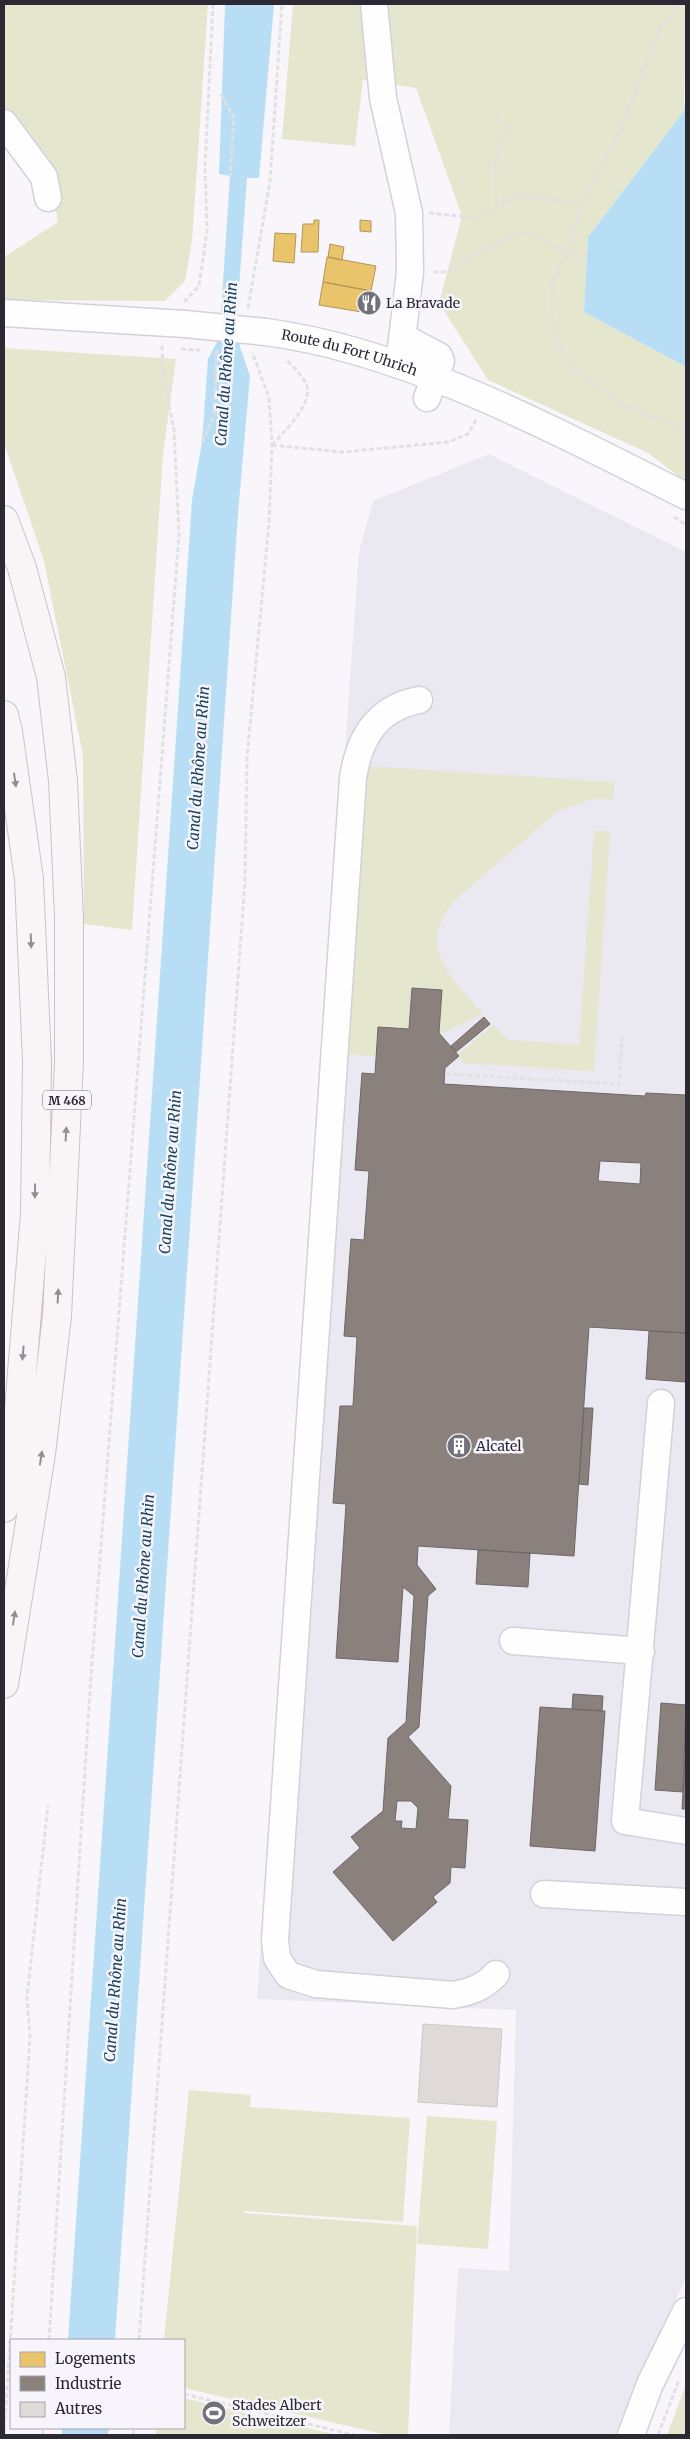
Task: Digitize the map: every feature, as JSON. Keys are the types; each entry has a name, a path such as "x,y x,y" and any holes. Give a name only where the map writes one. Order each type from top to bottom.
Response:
{"main road":[{"name":"M 468","path":"4,520 22,568 51,677 63,782 68,918 69,1061 57,1316 41,1454 4,1684"},
{"name":"M 468","path":"4,715 8,731 29,879 36,1062 35,1213 18,1422 4,1508"}],"street":[{"path":"374,4 383,98 409,213 410,272 400,365"},
{"path":"4,123 44,177 48,198"},
{"name":"Route du Fort Uhrich","path":"4,313 175,323 254,330 334,345 400,365 430,388 523,418 681,495"},
{"path":"403,337 439,356 440,361 430,388"},
{"path":"419,700 396,707 372,726 357,754 354,778 275,1940 277,1958 288,1975 316,1984 453,1995 468,1993 486,1984 496,1974"},
{"path":"661,1403 625,1822 686,1831"},
{"path":"513,1641 641,1652"},
{"path":"544,1894 686,1902"},
{"path":"631,2435 650,2384 686,2311"}],"path":[{"path":"49,2339 90,1675 179,535 174,430 163,374 162,342 175,323 170,312 194,293 202,276 207,231 205,187 213,4"},
{"path":"139,2339 245,881 247,757 269,523 272,445 269,398 254,361 254,330 248,298 270,181 282,4"},
{"path":"678,4 659,31 620,131 582,204 567,254 552,285 551,303 556,344 570,365 607,396 637,412 686,428"},
{"path":"221,94 234,118 230,176"},
{"path":"495,116 508,126 495,161 496,208"},
{"path":"409,213 438,213 477,218 521,194 582,204"},
{"path":"410,272 449,272 470,258 510,238 530,232 567,254 583,257"},
{"path":"202,442 214,416 217,342"},
{"path":"272,445 295,419 308,398 307,385 286,359"},
{"path":"272,445 343,452 449,442 468,434 476,420"},
{"path":"445,1074 620,1084 622,1038"},
{"path":"10,2339 30,2037 27,1997 48,1805"},
{"path":"4,2435 10,2343"},
{"path":"658,2435 682,2375"},
{"path":"185,2394 354,2435"}],"shaded area":[{"path":"489,454 686,552 686,2277 615,2435 449,2435 458,2268 509,2271 516,2010 257,1999 359,552 373,501"}],"green space":[{"path":"4,4 208,4 192,241 185,281 165,301 4,300 4,257 58,222 50,175 4,111"},
{"path":"293,4 686,4 684,111 588,237 584,312 686,367 686,482 648,453 488,380 439,303 462,216 416,88 363,80 355,146 282,139"},
{"path":"4,348 176,359 163,455 132,930 84,924 83,756 44,561 4,443"},
{"path":"363,766 614,782 613,799 592,799 558,811 454,901 443,918 438,934 438,948 442,962 450,975 483,1014 440,1034 442,990 413,988 409,1029 378,1027 376,1056 344,1054"},
{"path":"594,831 610,832 594,1071 463,1063 458,1055 493,1025 508,1040 579,1045"},
{"path":"189,2090 251,2095 250,2107 410,2118 403,2222 244,2211 240,2260 244,2213 417,2226 408,2435 387,2435 185,2388 185,2339 164,2339"},
{"path":"427,2116 497,2121 488,2249 417,2244"},
{"path":"686,2384 686,2435 667,2435"},
{"name":"Stades Albert Schweitzer","path":"185,2398 337,2435 156,2435 156,2429 185,2429"}],"water":[{"name":"Canal du Rhône au Rhin","path":"225,4 274,4 259,178 247,178 237,315 240,347 250,376 238,514 115,2339 68,2339 192,500 202,442 208,359 217,342 221,312 230,176 219,174"},
{"path":"686,91 686,367 584,312 588,237 684,111"},
{"path":"62,2429 109,2429 108,2435 62,2435"}],"building: Logements":[{"path":"314,220 319,220 318,252 301,252 303,224 314,224"},
{"path":"360,220 371,221 371,232 360,231"},
{"path":"275,233 296,234 294,263 273,261"},
{"path":"330,244 344,247 342,260 328,257"},
{"path":"327,257 376,266 371,291 323,282"},
{"path":"323,282 371,291 368,313 319,305"}],"building: Industrie":[{"name":"Alcatel","path":"412,988 442,990 439,1033 459,1056 445,1068 444,1084 645,1096 646,1093 686,1095 686,1333 589,1327 574,1556 418,1546 417,1565 436,1589 428,1596 419,1727 408,1737 451,1786 448,1819 468,1820 465,1868 451,1867 450,1883 433,1897 437,1902 393,1941 333,1872 360,1848 351,1837 383,1811 388,1738 406,1722 414,1596 403,1587 398,1662 336,1658 346,1504 333,1503 340,1406 353,1406 357,1337 344,1336 351,1239 364,1240 369,1171 355,1170 362,1073 375,1074 378,1027 409,1029","holes":["600,1161 641,1163 640,1184 598,1181","397,1801 411,1801 418,1808 416,1829 401,1828 402,1821 395,1821"]},
{"path":"484,1017 490,1024 456,1052 451,1046"},
{"path":"649,1331 686,1333 686,1382 646,1379"},
{"path":"584,1408 593,1408 588,1485 579,1484"},
{"path":"478,1550 530,1553 528,1587 476,1584"},
{"path":"573,1694 603,1696 602,1711 572,1709"},
{"path":"661,1703 686,1705 683,1792 655,1790"},
{"path":"540,1707 605,1711 595,1851 530,1846"},
{"path":"686,1741 686,1809 682,1809"}],"building: Autres":[{"path":"423,2024 502,2029 497,2107 418,2102"}],"place":[{"name":"La Bravade","path":"369,303"},
{"name":"Alcatel","path":"459,1446"},
{"name":"Stades Albert Schweitzer","path":"214,2413"}]}
